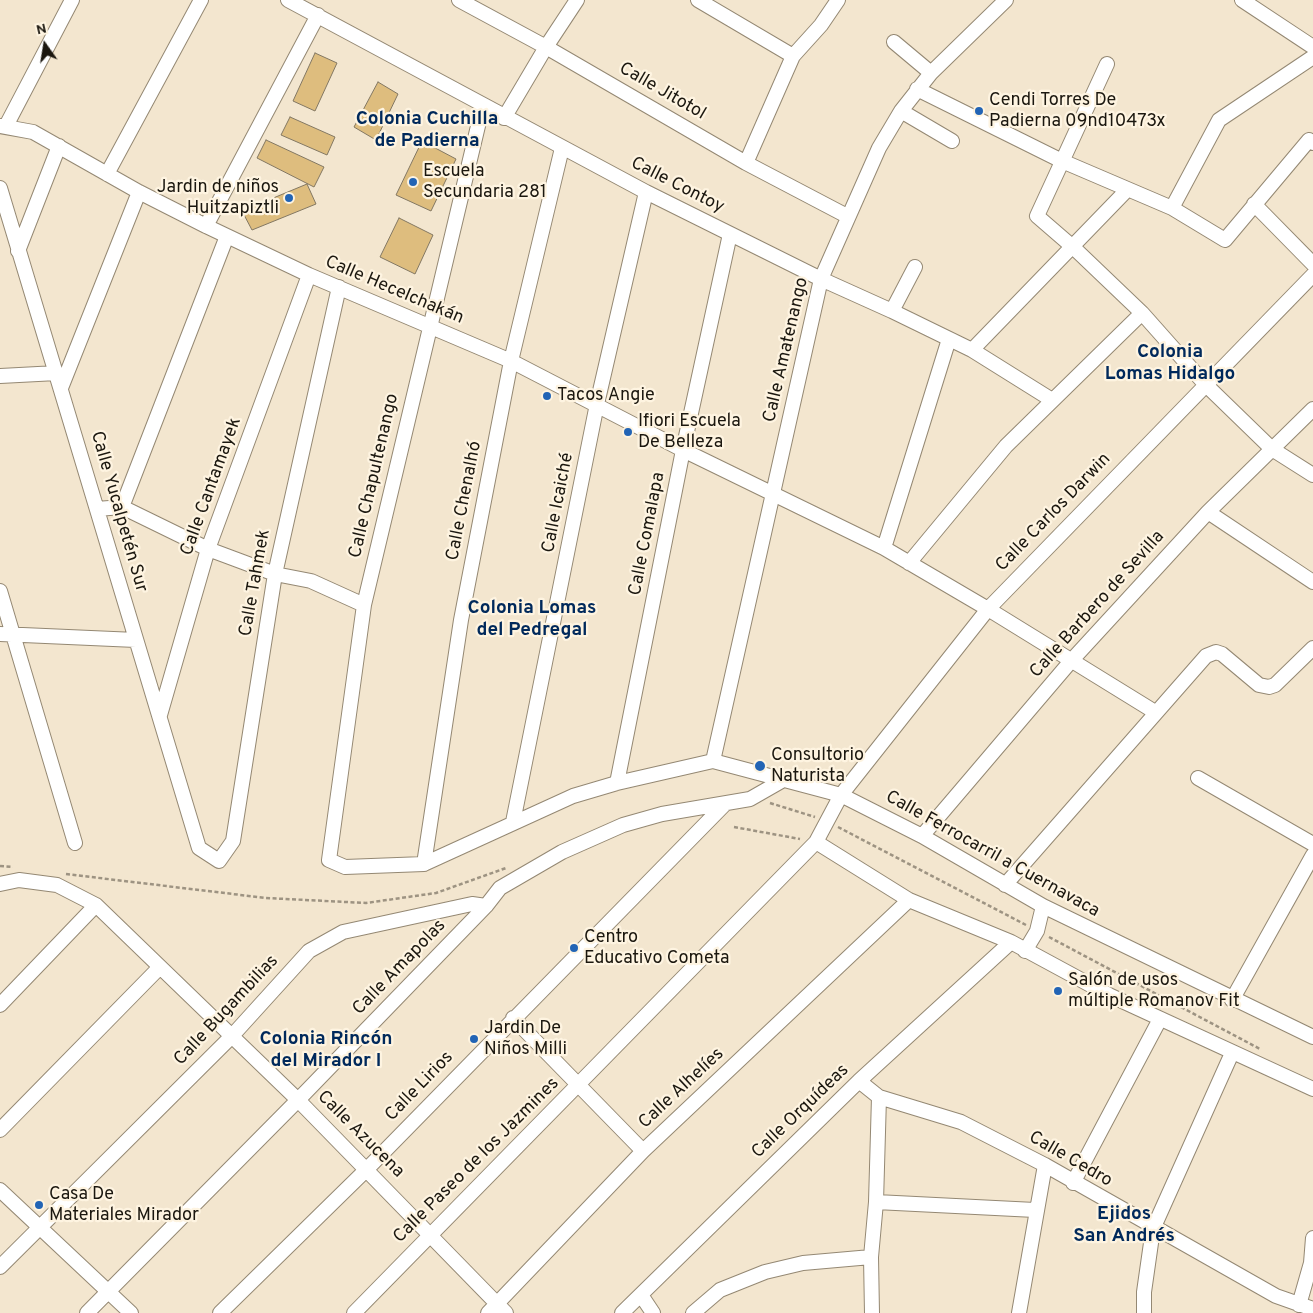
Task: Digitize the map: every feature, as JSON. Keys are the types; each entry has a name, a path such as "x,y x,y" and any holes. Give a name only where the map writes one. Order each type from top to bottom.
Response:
{"street":[{"path":"3,126 72,0"},
{"path":"107,174 201,0"},
{"name":"Calle Contoy","path":"288,0 504,118 646,192 821,279 972,350 1052,400"},
{"name":"Calle Jitotol","path":"459,0 546,47 746,163 847,216"},
{"path":"504,118 546,47 577,0"},
{"path":"698,0 792,56"},
{"path":"746,163 792,56 838,0"},
{"name":"Calle Amatenango","path":"713,761 821,279 847,216 879,148 902,111 931,73 1006,0"},
{"path":"1242,0 1313,47"},
{"path":"206,226 318,15"},
{"path":"894,42 931,73"},
{"path":"1172,208 1218,120 1313,57"},
{"path":"1107,64 1037,216 1074,248 1142,313 1205,384 1272,449 1313,475"},
{"path":"917,89 1062,161 1172,208 1225,240 1254,204 1311,141"},
{"name":"Calle Chapultenango","path":"329,860 364,604 483,106"},
{"path":"902,111 952,141"},
{"name":"Calle Hecelchakán","path":"3,126 33,132 139,192 206,226 309,275 511,361 598,404 683,450 884,548 988,609 1155,712"},
{"path":"18,251 59,146"},
{"name":"Calle Chenalhó","path":"424,864 461,620 511,361 562,148"},
{"name":"Calle Yucalpetén Sur","path":"0,188 199,848"},
{"path":"972,350 1074,248 1127,190"},
{"path":"61,388 139,192"},
{"name":"Calle Icaiché","path":"513,822 598,404 646,192"},
{"path":"1254,204 1313,264"},
{"name":"Calle Comalapa","path":"617,783 683,450 730,234"},
{"path":"122,506 227,236"},
{"path":"892,311 915,267"},
{"name":"Calle Carlos Darwin","path":"816,842 825,821 841,795 988,609 1313,274"},
{"name":"Calle Cantamayek","path":"160,715 208,549 309,275"},
{"name":"Calle Tahmek","path":"199,848 219,861 233,841 275,574 340,287"},
{"path":"909,563 1006,446 1142,313"},
{"path":"884,548 949,339"},
{"path":"0,376 56,373"},
{"name":"Calle Barbero de Sevilla","path":"922,836 1071,660 1208,512 1313,409"},
{"path":"97,509 122,506 208,549 275,574 311,581 364,604"},
{"path":"1208,512 1313,582"},
{"path":"0,591 7,634 74,843"},
{"path":"7,634 136,640"},
{"path":"1005,885 1206,656 1216,652 1222,654 1259,685 1269,687 1275,685 1313,648"},
{"name":"Calle Ferrocarril a Cuernavaca","path":"329,860 345,867 424,864 573,796 617,783 713,761 841,795 922,836 1043,906 1232,1000 1313,1037"},
{"path":"1198,778 1313,844"},
{"path":"486,906 500,888 562,852 623,825 662,814 750,799 784,779"},
{"name":"Calle Lirios","path":"220,1313 367,1169 512,1018 724,804"},
{"path":"816,842 909,900 1011,942 1025,951 1160,1019 1313,1089"},
{"name":"Calle Paseo de los Jazmines","path":"354,1313 816,842"},
{"path":"1232,1000 1313,854"},
{"path":"0,884 18,880 57,885 96,905 0,1005"},
{"name":"Calle Alhelíes","path":"497,1310 643,1151 909,900"},
{"name":"Calle Bugambilias","path":"0,1267 231,1037 309,951 343,932 472,904 486,906"},
{"name":"Calle Azucena","path":"96,905 367,1169 431,1234 497,1310"},
{"name":"Calle Amapolas","path":"87,1313 298,1100 486,906"},
{"path":"1025,951 1037,931 1043,906"},
{"name":"Calle Orquídeas","path":"622,1313 859,1081 1011,942"},
{"path":"0,1130 160,967"},
{"path":"512,1018 643,1151"},
{"path":"1073,1183 1160,1019"},
{"path":"1144,1313 1144,1292 1153,1229 1232,1053"},
{"name":"Calle Cedro","path":"859,1081 879,1097 961,1122 1045,1165 1153,1229 1276,1296 1313,1309"},
{"path":"872,1313 871,1257 876,1202 879,1097"},
{"path":"1019,1313 1045,1165"},
{"path":"0,1190 132,1313"},
{"path":"876,1202 1036,1210"},
{"path":"1299,1304 1311,1263 1313,1238"},
{"path":"693,1313 720,1290 765,1272 803,1263 871,1257"},
{"path":"641,1295 653,1313"}],"path":[{"path":"750,799 825,821 1262,1050"},
{"path":"734,827 816,842"},
{"path":"0,866 19,868"},
{"path":"57,873 266,898 366,903 436,893 487,877 510,866"}],"building":[{"path":"315,53 337,63 315,111 293,101"},
{"path":"378,82 398,94 376,140 354,127"},
{"path":"290,117 335,137 327,155 281,135"},
{"path":"266,140 324,167 314,187 257,158"},
{"path":"422,141 456,159 431,211 396,195"},
{"path":"307,184 316,204 252,230 242,211"},
{"path":"399,218 433,235 415,274 380,257"}],"place":[{"name":"Cendi Torres De Padierna 09nd10473x","path":"979,111"},
{"name":"Escuela Secundaria 281","path":"413,182"},
{"name":"Jardin de niños Huitzapiztli","path":"289,198"},
{"name":"Tacos Angie","path":"547,396"},
{"name":"Ifiori Escuela De Belleza","path":"628,432"},
{"name":"Consultorio Naturista","path":"760,766"},
{"name":"Centro Educativo Cometa","path":"574,948"},
{"name":"Salón de usos múltiple Romanov Fit","path":"1058,991"},
{"name":"Jardin De Niños Milli","path":"474,1039"},
{"name":"Casa De Materiales Mirador","path":"39,1205"}],"district":[{"name":"Colonia Cuchilla de Padierna","path":"427,131"},
{"name":"Colonia Lomas Hidalgo","path":"1170,364"},
{"name":"Colonia Lomas del Pedregal","path":"532,620"},
{"name":"Colonia Rincón del Mirador I","path":"326,1051"},
{"name":"Ejidos San Andrés","path":"1124,1226"}]}
